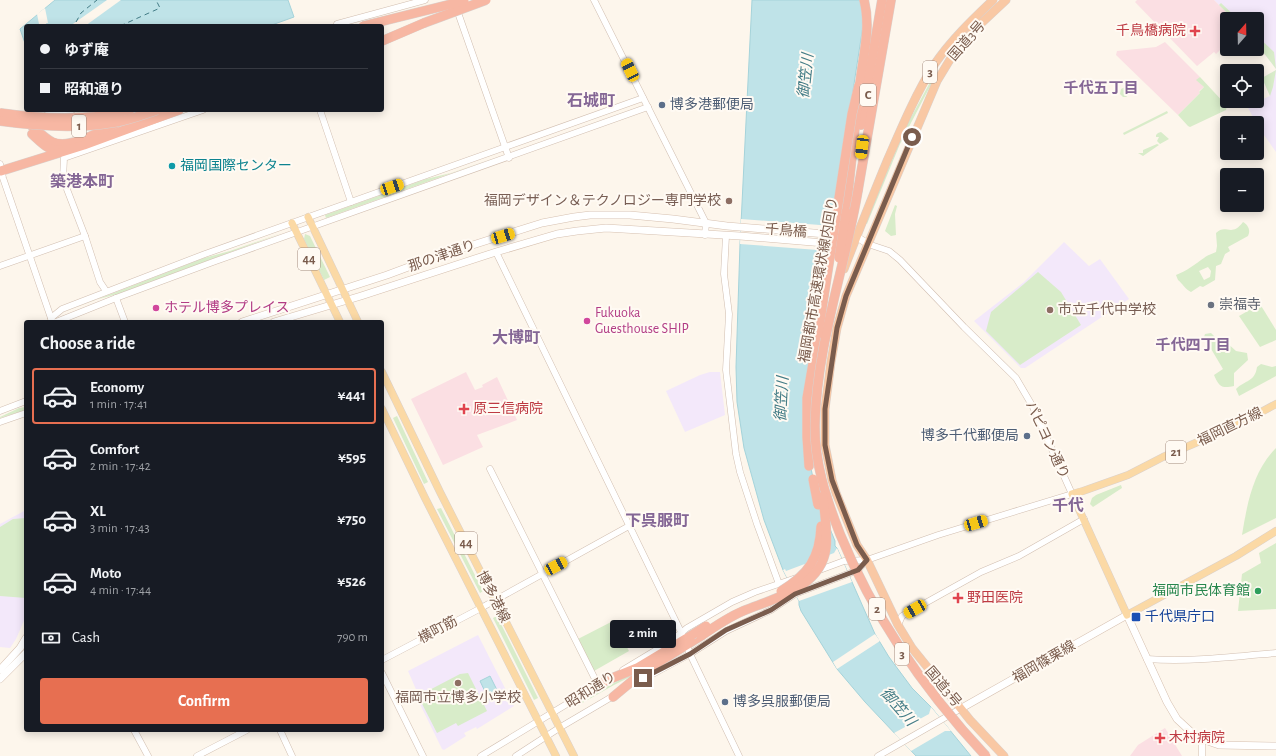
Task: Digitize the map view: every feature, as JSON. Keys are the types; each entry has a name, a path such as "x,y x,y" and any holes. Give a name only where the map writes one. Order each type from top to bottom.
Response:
{"highway":[{"path":"384,39 486,0"},
{"name":"福岡都市高速環状線内回り","path":"864,0 867,21 859,85 853,190 846,212 837,268 818,358 814,390 813,422 815,451 820,479 830,513 852,564 886,629 932,696 957,727 985,756"},
{"name":"C","path":"821,478 816,437 817,396 831,309 849,238 853,190 877,32 877,0"},
{"path":"853,190 882,0"},
{"path":"853,190 891,0"},
{"name":"国道3号","path":"985,756 920,681 888,632 848,560 821,483 815,446 814,422 819,360 826,325 853,245 899,131 934,65 957,35 993,0"},
{"name":"国道3号","path":"1004,756 960,709 912,648 898,625 867,560 857,545 832,480 824,434 825,409 837,328 846,296 937,81 954,53 974,30 1006,0"},
{"path":"371,24 466,1"},
{"path":"384,26 466,1"},
{"path":"384,35 424,23"},
{"path":"613,696 643,672 689,640 740,607 776,593 792,584 802,577 810,567 821,536 821,523 809,466 807,398 852,114 859,85"},
{"path":"0,114 48,118 70,118 92,117 119,112"},
{"path":"0,114 12,116 27,122 39,134 54,142 68,144 83,139 139,112"},
{"name":"1","path":"0,120 47,126 70,127 111,123 150,112"},
{"path":"1,174 174,112"},
{"path":"0,120 12,121 25,127 43,145 52,149 59,151 84,145"},
{"path":"818,334 827,294 835,245 846,212"},
{"path":"601,683 637,668 742,612 796,590 807,581 818,569 823,560 826,548 821,478"},
{"name":"2","path":"821,478 832,512 853,564 887,628 906,658 958,726 985,756"}],"main road":[{"name":"那の津通り","path":"248,320 387,275 438,256 542,224 574,217 630,215 741,227"},
{"name":"44","path":"308,217 357,320"},
{"name":"44","path":"292,223 339,320"},
{"name":"千鳥橋","path":"741,227 857,237"},
{"name":"那の津通り","path":"280,320 557,234 606,228 740,236"},
{"name":"千鳥橋","path":"740,236 853,245"},
{"path":"857,237 868,244"},
{"path":"853,245 868,244"},
{"name":"博多港線","path":"384,376 494,600 574,756"},
{"name":"福岡直方線","path":"1072,494 1128,475 1163,457 1237,425 1276,404"},
{"name":"博多港線","path":"384,413 425,498 556,756"},
{"name":"パピヨン通り","path":"1072,494 1167,702 1177,719 1190,731 1202,739 1219,745 1276,746"},
{"path":"1127,615 1236,556 1276,532"},
{"name":"福岡篠栗線","path":"960,709 1127,615"},
{"path":"0,670 20,648 24,641"},
{"path":"0,679 24,655"}],"street":[{"path":"337,24 425,0"},
{"path":"453,0 509,158"},
{"path":"594,0 706,223 705,235"},
{"path":"54,320 62,309 198,256 643,98"},
{"path":"56,320 283,237 312,228 374,204 509,158 648,107"},
{"path":"0,114 25,117 42,116 62,112"},
{"path":"106,291 100,282 85,236 63,179 64,158 197,112"},
{"path":"321,112 351,202"},
{"path":"1,174 53,320"},
{"path":"0,266 85,236"},
{"path":"726,236 724,274 729,314 726,370 736,454 740,472 757,524 779,584"},
{"name":"パピヨン通り","path":"868,244 889,251 900,260 964,327 1016,378 1033,407 1072,494"},
{"path":"496,252 629,526 689,640 740,756"},
{"path":"116,298 124,320"},
{"path":"0,411 24,401"},
{"path":"0,422 24,414"},
{"path":"490,469 542,574 601,683"},
{"path":"689,640 732,602 755,592 848,560 867,560 938,534 1072,494"},
{"path":"898,625 902,616 981,572 1019,556 1084,519"},
{"name":"横町筋","path":"384,659 481,608 629,526"},
{"path":"689,640 726,630 771,610 795,594 854,571 867,560"},
{"path":"1147,659 1173,661 1231,658 1276,653"},
{"path":"384,677 423,756"},
{"name":"昭和通り","path":"481,756 601,683"},
{"name":"昭和通り","path":"516,756 613,696"},
{"path":"878,756 960,709"},
{"path":"135,732 148,756"},
{"path":"197,756 243,732"},
{"path":"281,732 292,756"},
{"path":"1202,739 1202,756"}],"shaded area":[{"name":"千鳥橋病院","path":"1137,0 1214,0 1226,12 1220,12 1220,50 1216,54 1214,52 1197,66 1135,2"},
{"path":"1214,0 1276,0 1276,69 1264,53 1264,12 1226,12"},
{"name":"千鳥橋病院","path":"1165,42 1200,77 1197,80 1204,87 1178,115 1116,55 1117,51 1156,47"},
{"path":"1276,70 1276,152 1264,135 1264,116 1252,116 1248,108 1264,108 1264,99 1270,96 1264,82 1264,77"},
{"name":"市立千代中学校","path":"1064,242 1089,266 1100,259 1129,299 1025,368 1021,368 974,321 1024,282"},
{"name":"原三信病院","path":"466,372 475,390 483,387 482,385 497,377 517,420 477,435 483,447 443,465 411,399"},
{"path":"710,372 720,372 725,415 685,432 666,391 700,375"},
{"path":"24,511 24,621 16,639 10,648 0,647 0,524"},
{"name":"福岡市立博多小学校","path":"478,635 514,706 477,729 476,727 464,733 466,736 444,750 442,749 416,696 418,694 408,671"},
{"name":"木村病院","path":"1165,728 1182,756 1130,756 1138,745"}],"green space":[{"path":"1221,3 1231,12 1226,12 1219,5"},
{"path":"1264,43 1274,52 1276,69 1264,53"},
{"path":"1276,70 1270,96 1264,82 1264,77"},
{"path":"935,73 937,73 900,144 867,224 865,223 908,123"},
{"path":"1200,77 1220,98 1220,108 1226,108 1226,110 1190,127 1178,115 1204,87 1196,80"},
{"path":"1125,87 1130,94 1123,97 1120,94 1121,89"},
{"path":"1167,111 1168,113 1124,135 1123,133"},
{"path":"1161,132 1169,139 1160,144 1157,141 1159,137 1156,137 1156,135"},
{"path":"1157,144 1159,145 1143,156 1138,153 1143,153 1143,150"},
{"path":"491,159 326,218 325,215 426,179 451,173"},
{"path":"895,205 897,206 895,214 896,235 891,236 885,231"},
{"path":"1243,222 1249,230 1249,234 1228,247 1230,251 1225,254 1221,264 1216,266 1215,280 1203,287 1200,286 1191,292 1187,289 1178,280 1176,275 1216,252 1216,233 1223,229 1232,230 1239,227","holes":["1208,267 1211,271 1210,277 1204,280 1199,271"]},
{"path":"282,233 121,293 96,300 204,258 230,251"},
{"path":"305,234 310,236 330,277 324,280 304,239"},
{"path":"1038,272 1061,292 1081,325 1020,365 986,331 991,312"},
{"path":"1260,304 1276,330 1276,340 1260,347 1239,316"},
{"path":"1211,333 1219,341 1225,341 1236,351 1247,353 1248,360 1234,373 1234,386 1223,387 1217,382 1214,375 1223,369 1204,337 1205,334"},
{"path":"1261,364 1272,367 1276,366 1276,376 1239,396 1236,389 1254,376 1257,367"},
{"path":"24,407 24,411 0,418 0,417 19,408"},
{"path":"397,416 428,482 424,484 393,418"},
{"path":"1276,448 1276,518 1242,535 1246,512 1256,477 1268,457"},
{"path":"1121,485 1122,488 1093,507 1090,504 1092,498 1096,495"},
{"path":"441,508 483,591 480,593 437,509"},
{"path":"24,518 24,598 0,596 0,527 13,519"},
{"name":"福岡市民体育館","path":"1276,543 1276,609 1238,611 1242,574 1261,563 1259,553"},
{"path":"497,616 538,698 534,700 493,618"},
{"path":"613,621 629,651 594,671 578,639"},
{"path":"635,672 636,674 577,706 575,704 590,695"},
{"path":"468,673 487,711 458,726 456,723 437,733 418,696 460,674"}],"water":[{"path":"55,0 288,0 294,17 275,24 26,24"},
{"name":"御笠川","path":"752,0 867,0 813,349 808,454 817,497 835,541 835,546 875,634 889,657 912,688 931,707 971,756 916,756 865,702 837,669 801,611 799,601 783,570 764,520 744,448 737,402 736,367 740,244"},
{"path":"24,26 24,40 20,29"},
{"path":"490,676 499,694 489,700 480,681"}],"pier":[{"path":"107,0 121,0 88,24 73,24"},
{"path":"45,8 48,23 39,24 37,14"},
{"path":"741,219 833,226 831,251 740,244"},
{"path":"837,548 852,582 799,601 783,570 785,569 786,571 834,553"},
{"path":"875,634 880,641 837,669 833,662"},
{"path":"931,707 951,731 945,731 911,751 894,733 929,714"}],"ferry route":[{"path":"76,22 81,13 97,0"},
{"path":"124,24 160,8 156,0"}],"place":[{"name":"千鳥橋病院","path":"1195,31"},
{"name":"博多港郵便局","path":"662,105"},
{"name":"福岡国際センター","path":"172,166"},
{"name":"福岡デザイン＆テクノロジー専門学校","path":"729,201"},
{"name":"崇福寺","path":"1211,305"},
{"name":"ホテル博多プレイス","path":"156,308"},
{"name":"市立千代中学校","path":"1050,310"},
{"name":"Fukuoka Guesthouse SHIP","path":"587,321"},
{"name":"原三信病院","path":"464,409"},
{"name":"博多千代郵便局","path":"1027,436"},
{"name":"福岡市民体育館","path":"1258,591"},
{"name":"野田医院","path":"958,598"},
{"name":"千代県庁口","path":"1136,617"},
{"name":"福岡市立博多小学校","path":"458,683"},
{"name":"博多呉服郵便局","path":"725,702"},
{"name":"木村病院","path":"1160,738"}],"district":[{"name":"千代五丁目","path":"1101,88"},
{"name":"石城町","path":"591,101"},
{"name":"築港本町","path":"82,182"},
{"name":"大博町","path":"516,338"},
{"name":"千代四丁目","path":"1193,345"},
{"name":"千代","path":"1068,506"},
{"name":"下呉服町","path":"657,521"}],"route":[{"path":"643,678 690,654 726,630 780,606 795,594 858,570 867,560 857,545 832,480 825,445 825,409 837,328 846,296 912,137"}]}
